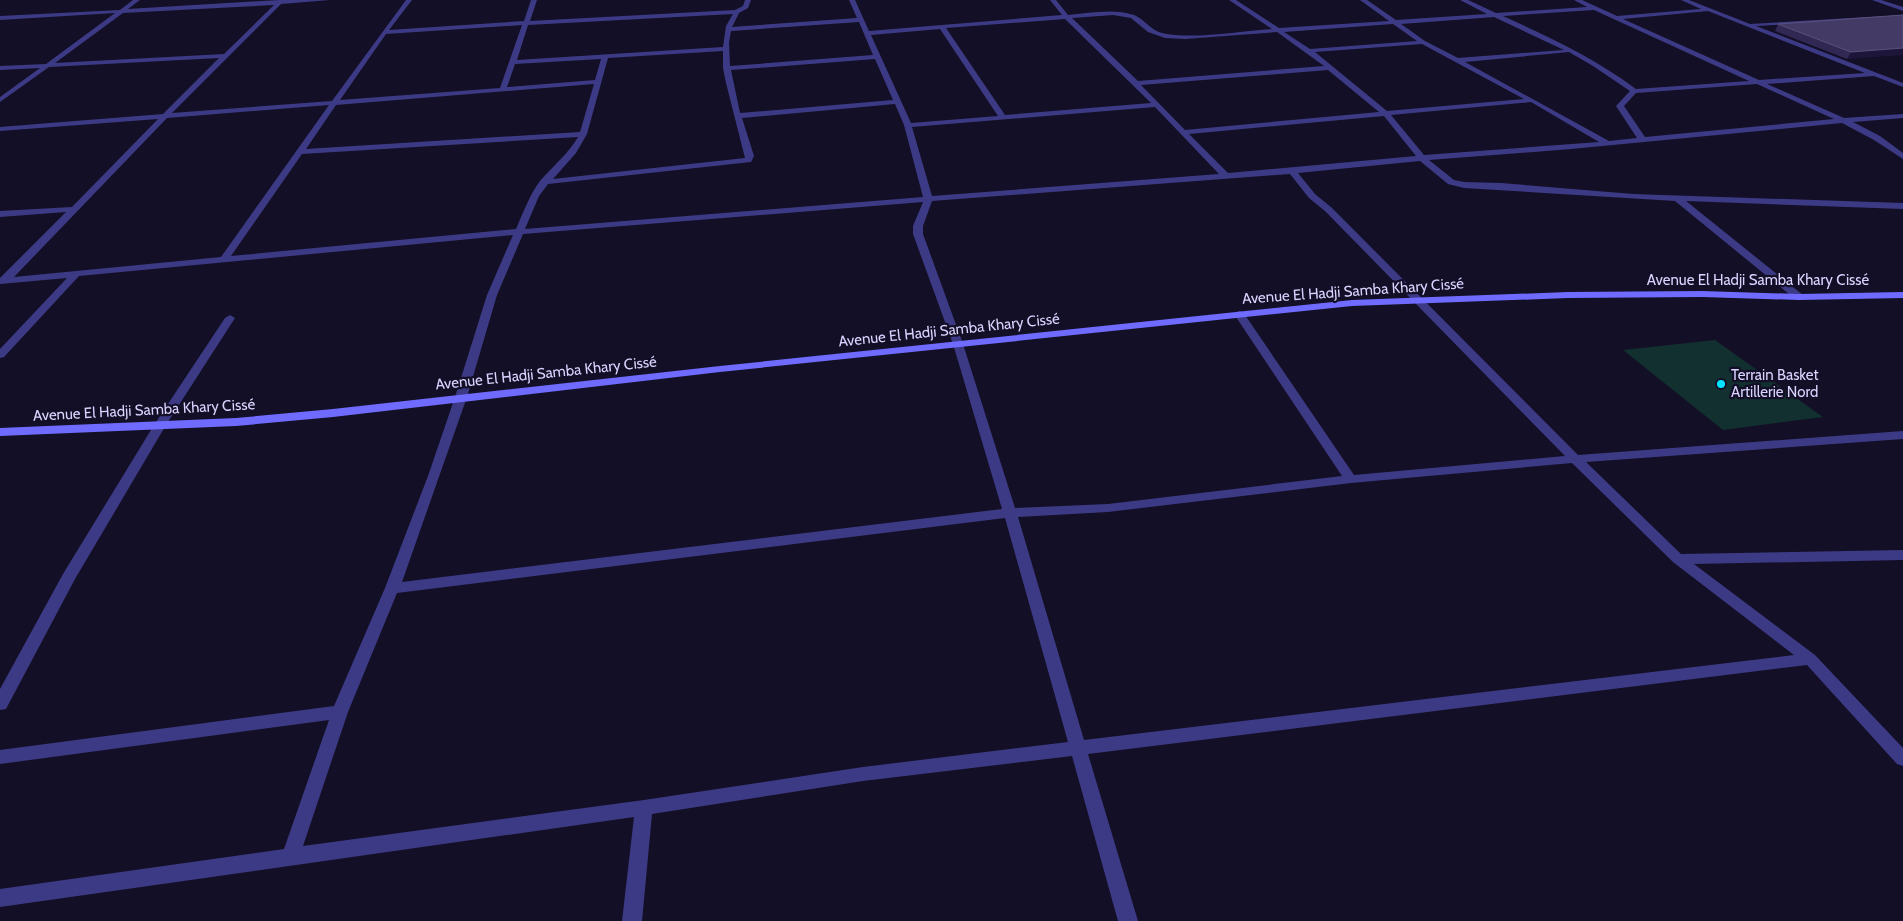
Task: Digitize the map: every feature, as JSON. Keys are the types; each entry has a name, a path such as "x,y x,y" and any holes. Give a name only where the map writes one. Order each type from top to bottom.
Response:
{"street":[{"path":"0,100 137,0"},
{"path":"0,18 281,1 327,0"},
{"path":"226,258 384,32 409,0"},
{"path":"504,88 534,0"},
{"path":"384,32 736,12 746,7 748,0"},
{"path":"852,0 908,125 928,199 918,226 918,234 958,344 1010,514 1128,921"},
{"path":"1053,0 1067,18 1137,84 1226,176"},
{"path":"1232,0 1309,51 1386,114 1422,158 1451,182 1464,185 1502,186 1633,197 1903,206"},
{"path":"1363,0 1396,21 1423,42 1532,100 1607,143"},
{"path":"1463,0 1569,51 1621,81 1634,91 1874,74"},
{"path":"1577,0 1764,83 1846,122 1877,138 1903,157"},
{"path":"1684,0 1903,85"},
{"path":"1875,0 1903,9"},
{"path":"2,281 281,1"},
{"path":"867,33 1113,13 1133,17 1150,31 1165,36 1185,37 1596,8"},
{"path":"1618,18 1709,10"},
{"path":"544,182 745,161 750,156 737,116 726,68 728,29 736,12"},
{"path":"1748,24 1903,17"},
{"path":"728,29 861,20"},
{"path":"943,28 1003,117"},
{"path":"1309,51 1423,42"},
{"path":"513,62 726,49"},
{"path":"1458,60 1569,51"},
{"path":"0,68 226,56"},
{"path":"290,856 340,712 392,588 462,397 482,325 518,232 544,182 572,153 583,134 605,57"},
{"path":"726,68 878,57"},
{"path":"1137,84 1329,68"},
{"path":"0,129 163,118 504,88 598,82"},
{"path":"1634,91 1620,106 1642,139"},
{"path":"1184,132 1532,100"},
{"path":"737,116 898,102"},
{"path":"908,125 1158,105"},
{"path":"2,281 226,258 518,232 1292,172 1422,158 1903,116"},
{"path":"300,152 583,134"},
{"path":"1292,172 1312,196 1329,210 1575,459 1678,558 1810,659 1903,759"},
{"path":"1675,197 1799,297"},
{"path":"0,214 74,209"},
{"path":"0,356 77,273"},
{"name":"Avenue El Hadji Samba Khary Cissé","path":"0,432 236,422 333,413 462,397 1352,303 1625,294 1799,297 1903,295"},
{"path":"1239,314 1351,479"},
{"path":"0,704 68,578 160,425 230,318"},
{"path":"392,588 1010,514 1108,508 1351,479 1575,459 1903,435"},
{"path":"1678,558 1903,555"},
{"path":"0,898 644,808 862,774 1810,659"},
{"path":"0,757 340,712"},
{"path":"632,921 644,808"}],"green space":[{"name":"Terrain Basket Artillerie Nord","path":"1715,340 1823,417 1723,430 1623,350"}],"building":[{"path":"1903,15 1903,48 1851,52 1778,24"}],"place":[{"name":"Terrain Basket Artillerie Nord","path":"1721,384"}]}
